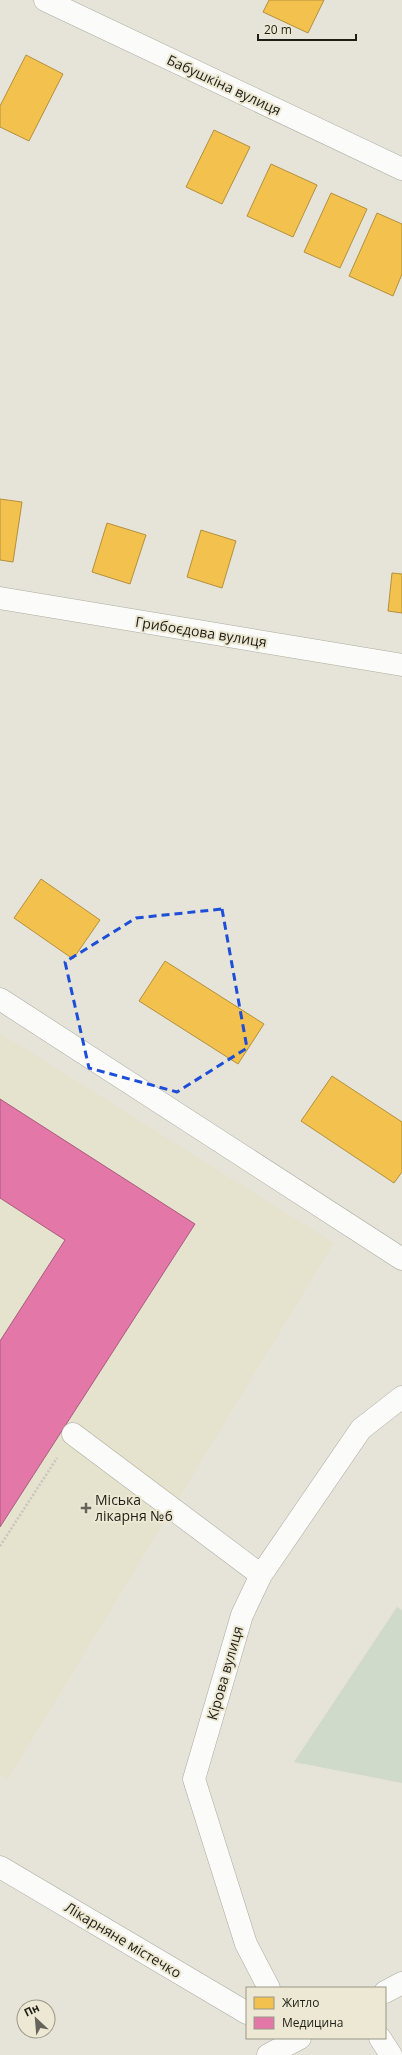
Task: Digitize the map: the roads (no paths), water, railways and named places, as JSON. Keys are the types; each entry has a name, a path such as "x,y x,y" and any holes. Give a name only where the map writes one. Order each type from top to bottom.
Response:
{"street":[{"name":"Бабушкіна вулиця","path":"45,0 402,169"},
{"name":"Грибоєдова вулиця","path":"0,598 402,665"},
{"path":"0,999 402,1259"},
{"name":"Кірова вулиця","path":"268,1987 246,1944 194,1779 242,1615 260,1575 361,1429 402,1397"},
{"path":"73,1434 260,1575"},
{"name":"Лікарняне містечко","path":"0,1867 246,2012"},
{"path":"386,1991 402,1983"},
{"path":"268,2055 295,2039"},
{"path":"381,2039 392,2055"}],"place":[{"name":"Міська лікарня №6","path":"86,1508"}]}
